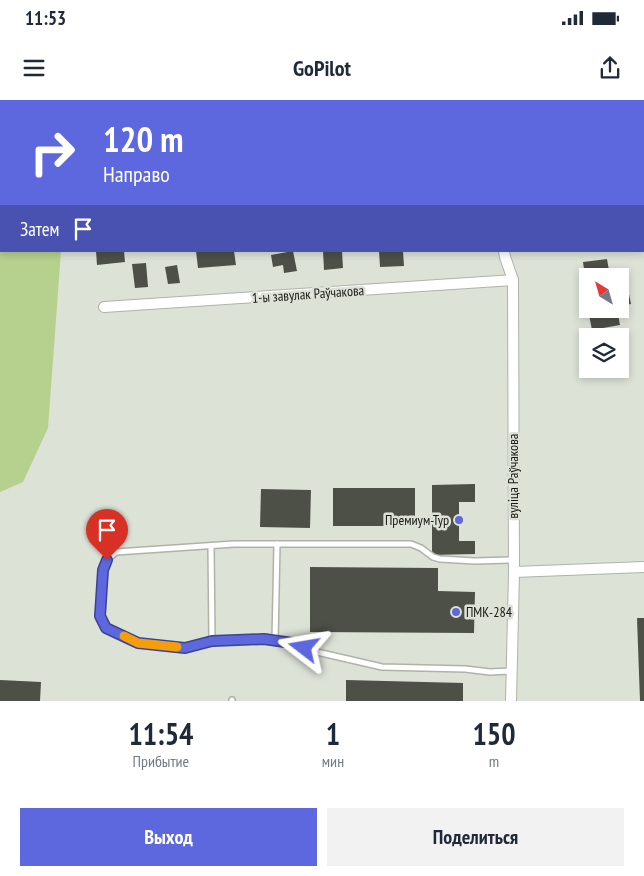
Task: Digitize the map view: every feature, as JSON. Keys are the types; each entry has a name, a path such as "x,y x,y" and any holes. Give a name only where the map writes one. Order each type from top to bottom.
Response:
{"street":[{"name":"вуліца Раўчакова","path":"504,252 513,280 514,572 511,701"},
{"name":"1-ы завулак Раўчакова","path":"104,307 513,280"},
{"path":"514,572 644,567"}],"lane":[{"path":"512,671 490,672 465,669 382,668 318,652 292,643 264,639 212,641 185,648 138,643 106,628 100,616 103,570 107,560 116,552 234,544 411,544 440,559 475,561 514,560"},
{"path":"275,640 276,544"},
{"path":"212,546 212,641"}],"green space":[{"path":"0,252 61,252 48,428 23,482 0,492"}],"building":[{"path":"96,252 124,252 125,262 97,265"},
{"path":"196,252 234,252 236,265 198,268"},
{"path":"293,252 297,271 284,273 283,265 273,267 271,255"},
{"path":"323,252 342,252 343,268 324,270"},
{"path":"379,252 403,252 404,266 380,267"},
{"path":"607,259 609,268 584,268 583,262"},
{"path":"146,263 148,287 135,288 132,264"},
{"path":"177,265 180,283 168,284 165,267"},
{"path":"590,318 619,318 620,325 592,328"},
{"path":"475,484 475,502 459,502 459,541 475,541 475,554 432,555 432,485"},
{"path":"333,488 415,488 415,526 333,526"},
{"path":"261,489 311,490 310,528 260,527"},
{"path":"310,567 438,568 438,591 475,592 474,633 310,632"},
{"path":"637,618 644,618 644,701 640,701"},
{"path":"0,680 41,682 40,701 0,701"},
{"path":"346,680 463,683 463,701 346,701"}],"slow traffic":[{"path":"124,636 138,643 177,647"}],"place":[{"name":"Премиум-Тур","path":"459,520"},
{"name":"ПМК-284","path":"456,612"}],"route":[{"path":"107,560 103,570 100,616 106,628 138,643 185,648 212,641 264,639 292,643 304,648"}]}
